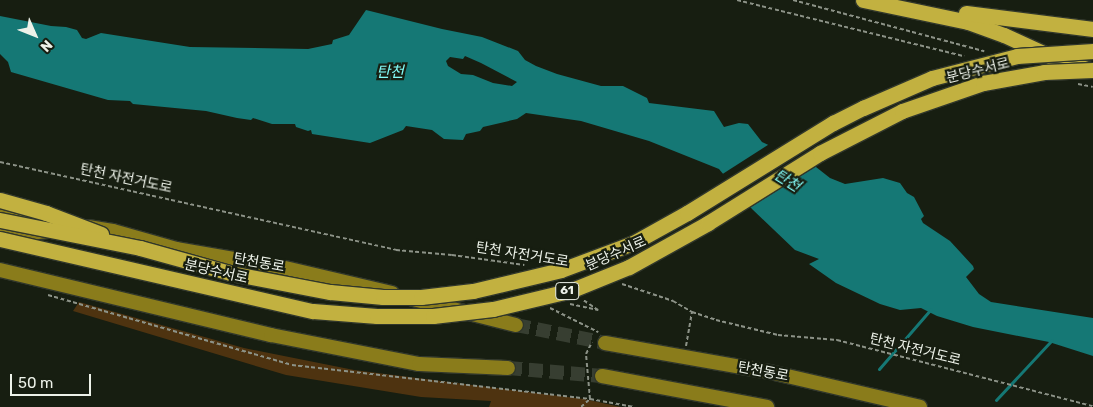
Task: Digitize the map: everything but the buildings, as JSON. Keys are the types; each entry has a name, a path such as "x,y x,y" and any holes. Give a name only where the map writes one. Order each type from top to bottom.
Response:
{"highway":[{"path":"863,0 968,22 1004,35 1058,60 1093,70"},
{"path":"896,0 996,19 1093,29"},
{"name":"분당수서로","path":"0,220 140,248 230,274 330,292 384,297 421,297 500,286 562,270 633,243 680,218 833,123 898,92 950,73 1017,56 1093,51"},
{"name":"분당수서로","path":"0,238 36,248 314,311 377,316 433,316 493,309 572,290 644,260 708,224 820,153 902,111 983,84 1044,72 1093,70"},
{"path":"0,200 46,213 140,248"},
{"path":"0,245 36,248"}],"street":[{"name":"탄천동로","path":"0,212 113,231 176,249 330,277 516,325"},
{"path":"0,238 56,230 113,231"},
{"path":"0,270 271,335 419,364 508,368"},
{"name":"탄천동로","path":"602,337 684,357 770,372 920,407"},
{"path":"602,376 767,407"}],"path":[{"path":"737,0 968,57"},
{"path":"794,0 985,51"},
{"path":"1074,83 1093,88"},
{"name":"탄천 자전거도로","path":"0,162 396,250 452,255 529,266"},
{"name":"탄천 자전거도로","path":"619,283 673,301 692,312 716,320 778,334 837,340 1093,406"},
{"path":"684,357 692,312"},
{"path":"590,399 586,354 602,337"},
{"path":"581,407 590,399"},
{"path":"590,399 634,407"}],"shaded area":[{"path":"79,302 244,348 354,370 584,399 621,407 489,407 491,401 421,397 286,375 73,311"}],"water":[{"name":"탄천","path":"366,10 482,37 518,51 525,60 557,74 601,86 623,86 647,98 649,103 714,111 724,127 739,123 748,124 762,142 816,167 830,178 845,184 883,178 900,183 907,193 914,197 924,216 921,219 923,223 950,241 973,266 974,269 966,277 979,294 991,302 1093,318 1093,356 1049,342 973,327 937,316 921,308 900,310 880,304 836,283 809,264 819,259 795,250 752,209 719,169 649,141 581,121 526,113 517,119 483,127 480,131 466,134 463,140 444,139 432,130 406,126 403,130 370,143 312,134 311,130 308,131 296,127 295,124 272,124 253,118 251,120 237,118 206,111 108,100 11,72 8,62 0,54 0,16 66,27 77,30 82,38 86,39 101,33 190,47 308,49 332,44 333,40 349,35","holes":["465,56 517,82 512,86 493,83 473,75 461,74 448,66 446,61 450,57 463,59"]}],"pier":[{"path":"771,143 818,165 749,208 721,175"}],"waterway":[{"path":"879,369 931,309"},
{"path":"996,400 1052,340"}],"tunnel":[{"path":"516,325 605,343"},
{"path":"508,368 602,376"}]}
